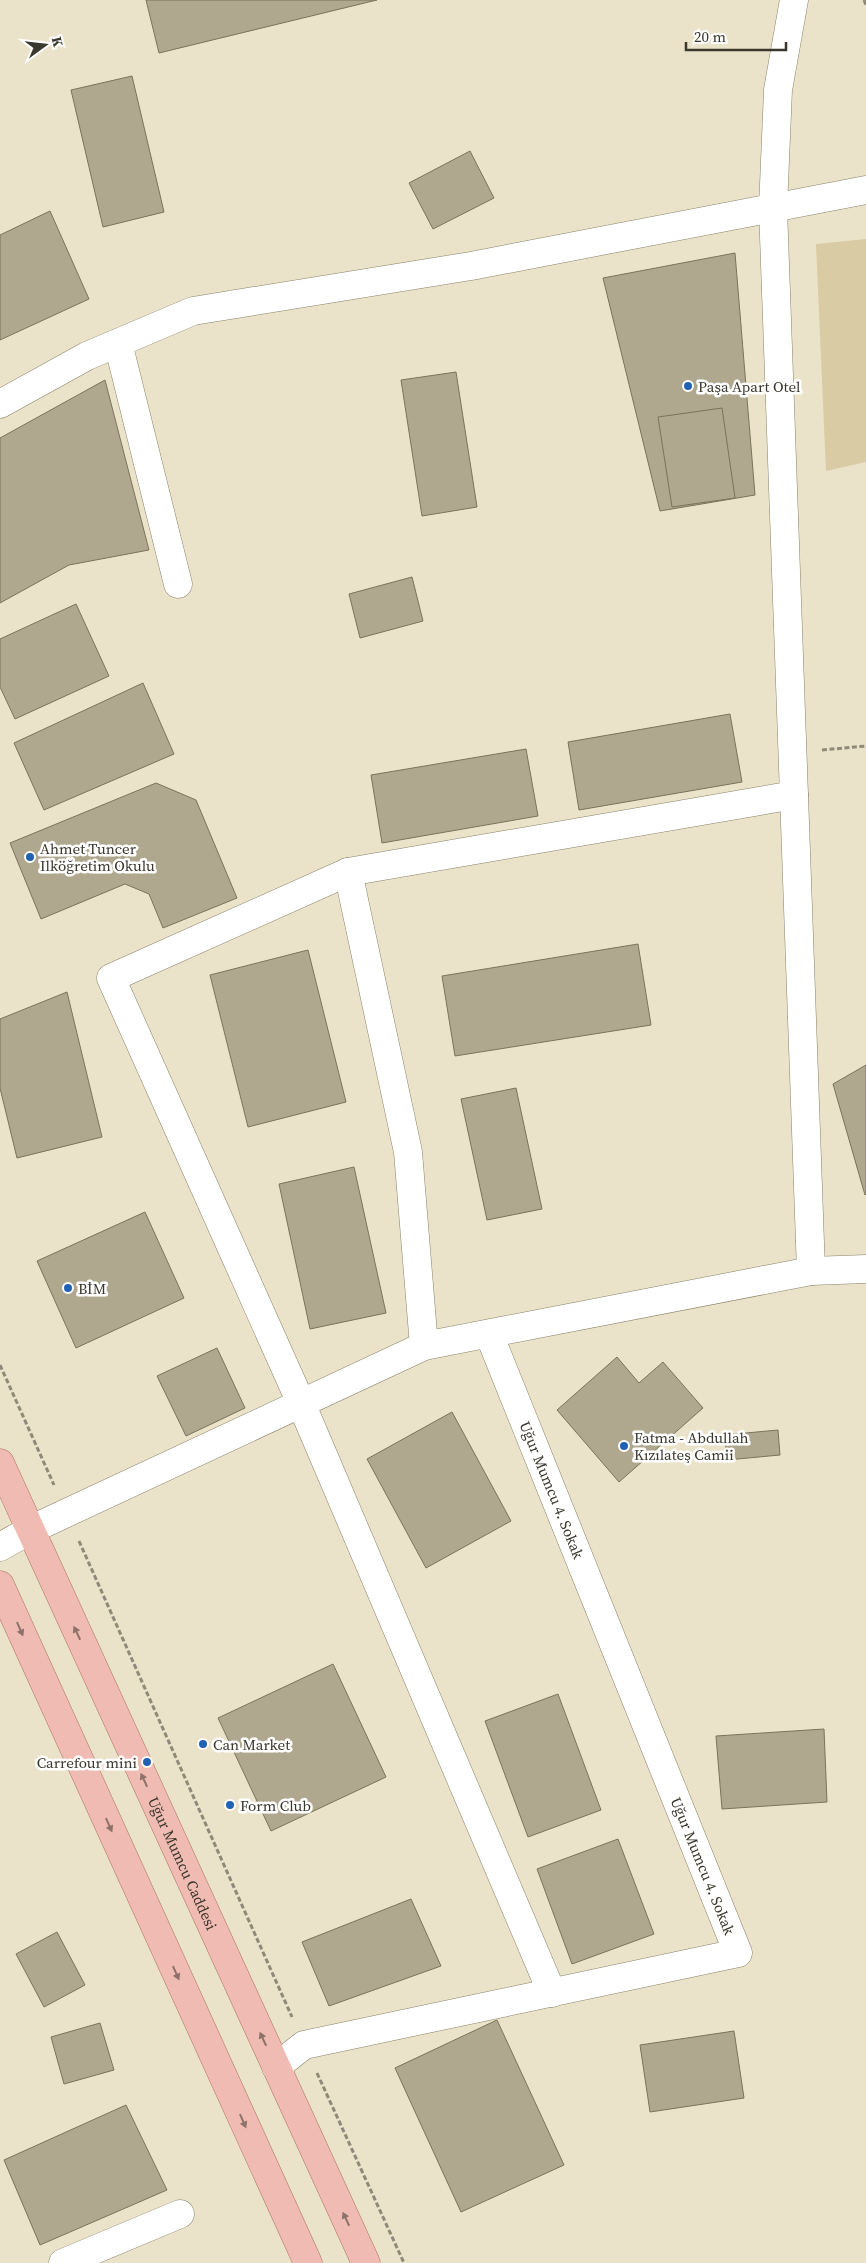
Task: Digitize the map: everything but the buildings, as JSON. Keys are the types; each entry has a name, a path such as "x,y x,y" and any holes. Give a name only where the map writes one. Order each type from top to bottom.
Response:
{"main road":[{"name":"Uğur Mumcu Caddesi","path":"0,1463 366,2263"},
{"path":"0,1585 308,2263"}],"street":[{"path":"794,0 778,90 773,208 810,1272"},
{"path":"0,404 87,356 193,310 471,266 866,190"},
{"path":"118,343 178,584"},
{"path":"552,1993 301,1403 110,978 348,872 794,795"},
{"path":"348,872 408,1152 424,1346"},
{"path":"0,1546 30,1530 424,1346 810,1272 866,1269"},
{"name":"Uğur Mumcu 4. Sokak","path":"276,2067 304,2044 738,1953 489,1334"},
{"path":"63,2263 180,2214"}],"path":[{"path":"864,0 866,6"},
{"path":"792,754 866,746"},
{"path":"0,1365 404,2263"}],"shaded area":[{"path":"866,239 866,462 826,471 816,244"}],"place":[{"name":"Paşa Apart Otel","path":"688,386"},
{"name":"Ahmet Tuncer Ilköğretim Okulu","path":"30,857"},
{"name":"BİM","path":"68,1288"},
{"name":"Fatma - Abdullah Kızılateş Camii","path":"624,1446"},
{"name":"Can Market","path":"203,1744"},
{"name":"Carrefour mini","path":"147,1762"},
{"name":"Form Club","path":"230,1805"}]}
